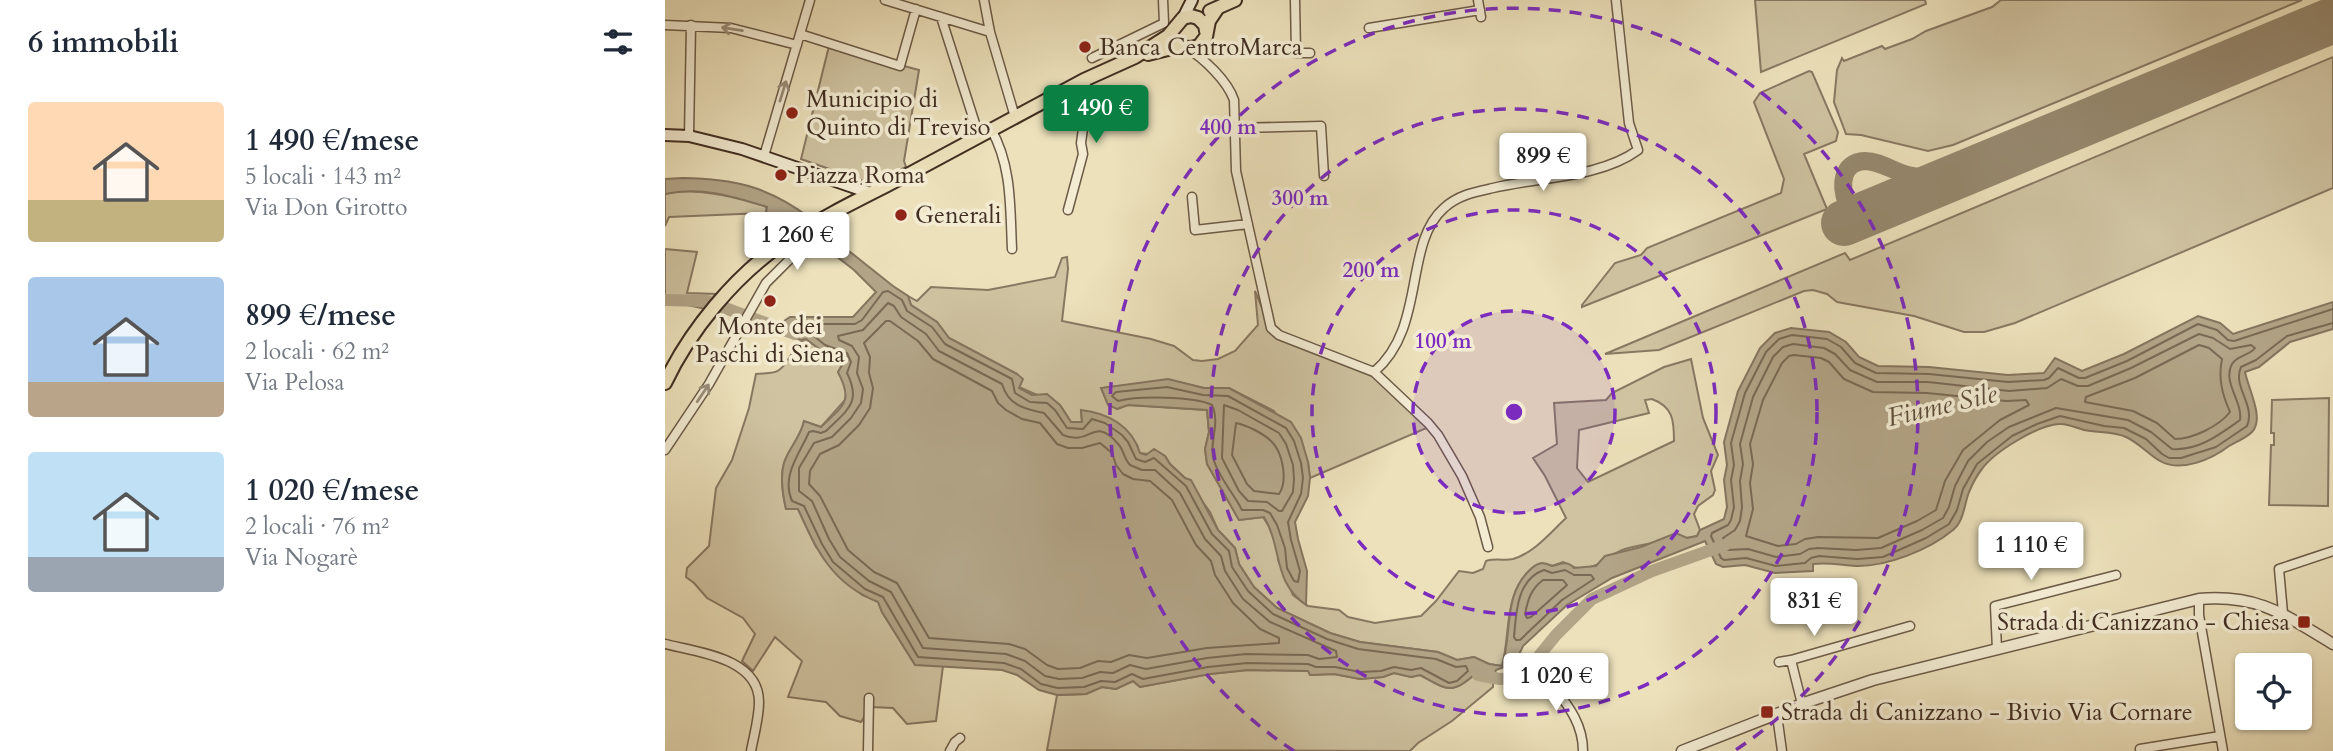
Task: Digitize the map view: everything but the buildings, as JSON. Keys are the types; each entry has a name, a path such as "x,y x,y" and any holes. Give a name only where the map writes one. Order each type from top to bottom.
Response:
{"main road":[{"path":"665,383 683,351 711,314 771,252 820,221 985,132 1084,80 1135,57 1166,38 1170,26 1183,18 1201,9 1235,0"},
{"path":"1135,57 1199,46 1209,20 1201,9"},
{"path":"1201,9 1205,35"},
{"path":"1170,26 1176,40 1186,47"},
{"path":"665,135 689,136 764,156 875,193"}],"street":[{"path":"764,156 810,0"},
{"path":"885,0 990,32"},
{"path":"800,34 900,66 925,0"},
{"path":"984,0 990,32 1015,117"},
{"path":"1092,58 1170,26 1163,0"},
{"path":"1295,0 1296,53 1310,53"},
{"path":"1369,28 1481,13 1478,0"},
{"path":"1374,372 1384,365 1399,341 1426,236 1442,209 1467,194 1590,170 1638,150 1629,123 1616,0"},
{"path":"941,17 985,132 999,144 1008,172 1012,249"},
{"path":"665,24 730,28 797,45"},
{"path":"689,136 691,25"},
{"path":"1205,35 1204,52 1207,64"},
{"path":"1186,47 1207,64 1233,95 1236,170 1271,328 1279,335 1374,372 1438,435 1462,476 1480,517 1488,547"},
{"path":"1068,210 1083,154 1081,143 1088,92 1084,80"},
{"path":"1234,128 1321,126 1324,176"},
{"path":"1192,197 1195,230 1248,224"},
{"path":"665,450 709,384 766,283 804,245 798,235"},
{"path":"2283,613 2279,569 2333,551"},
{"path":"1997,649 1995,606 2116,575"},
{"path":"2199,599 2199,615 2223,751"},
{"path":"1682,751 1802,704 1873,680 2199,599 2246,600 2283,613 2333,644"},
{"path":"1779,662 1910,626"},
{"path":"665,644 729,662 742,668 752,679 759,702 751,751"},
{"path":"1791,660 1802,704"},
{"path":"1554,688 1579,724 1583,751"},
{"path":"868,751 869,698"},
{"path":"1777,715 1782,751"},
{"path":"2140,749 2220,736"},
{"path":"950,751 960,738"}],"shaded area":[{"path":"1755,0 1925,0 1926,4 1761,72"},
{"path":"2001,0 2302,0 1953,145 1928,151 1846,134 1834,102 1837,70 1842,58 1844,61 1882,46 1885,49 1992,7"},
{"path":"829,46 919,70 904,161 906,167 872,184 801,159"},
{"path":"2333,57 2333,188 2015,323 1984,332 1964,332 1914,316 1837,302 1827,294 1813,290 1804,291 1659,350 1605,354 1845,253 1850,260"},
{"path":"1812,72 1838,132 1836,141 1804,154 1827,209 1582,307 1615,263 1641,255 1647,248 1781,193 1784,179 1754,102 1760,93"},
{"path":"677,191 712,193 734,198 767,207 766,213 669,217 665,226 665,194"},
{"path":"665,249 697,252 687,293 717,294 705,309 688,305 665,305"},
{"path":"1067,257 1068,269 1062,321 1151,339 1174,346 1193,360 1218,359 1235,351 1258,325 1255,291 1270,327 1369,369 1429,427 1310,478 1308,462 1274,411 1229,388 1204,388 1168,380 1102,388 1117,409 1128,405 1207,410 1207,464 1239,520 1263,517 1270,528 1278,550 1278,560 1293,595 1308,606 1339,610 1348,617 1375,623 1421,616 1459,571 1473,573 1483,569 1486,561 1513,559 1528,552 1566,518 1533,458 1557,444 1554,403 1606,400 1612,393 1664,367 1691,359 1703,418 1718,455 1711,471 1715,490 1713,495 1698,506 1694,514 1700,530 1697,536 1625,549 1590,567 1576,568 1563,562 1552,566 1542,563 1535,566 1523,578 1512,601 1502,666 1474,657 1457,660 1438,652 1360,642 1330,633 1277,608 1254,587 1239,564 1235,548 1218,530 1210,512 1165,456 1139,453 1137,445 1081,411 1082,422 1071,422 1060,405 1019,387 1017,374 949,338 937,322 911,305 908,296 917,301 931,287 988,290 1055,277 1062,258","holes":["1645,400 1659,402 1671,415 1674,441 1588,482 1577,468 1579,430 1649,413"]},
{"path":"806,339 822,351 842,358 844,362 838,372 847,389 845,400 821,427 804,421 783,468 782,486 786,509 798,509 816,547 862,595 878,601 882,612 915,664 943,666 936,721 907,724 893,708 871,707 861,722 840,716 826,702 788,697 802,661 775,637 753,671 742,661 755,634 743,618 707,598 686,577 687,568 709,546 716,488 732,460 749,408 756,374 779,370 798,344"},
{"path":"2329,398 2328,506 2269,505 2271,445 2274,445 2274,433 2271,433 2272,400"},
{"path":"1248,670 1309,671 1310,675 1334,674 1360,679 1394,673 1411,677 1420,675 1448,688 1460,685 1475,674 1482,676 1485,681 1493,681 1493,687 1410,751 1047,750 1057,695 1086,694 1102,687 1116,689 1133,681 1140,687"}],"water":[{"path":"665,179 719,180 749,186 778,198 809,217 796,224 766,212 767,207 729,196 691,191 665,194"},
{"path":"820,228 908,296 911,305 937,322 949,338 1017,374 1023,379 1019,388 1032,395 1047,394 1060,405 1071,422 1082,422 1081,410 1118,422 1131,435 1140,453 1146,455 1154,449 1165,456 1185,478 1191,480 1218,530 1235,548 1239,564 1254,587 1277,608 1330,633 1360,642 1438,652 1457,660 1474,657 1502,666 1512,601 1523,578 1535,566 1542,563 1552,566 1566,563 1574,568 1596,566 1605,556 1641,547 1676,533 1687,538 1697,536 1700,530 1724,519 1727,507 1724,480 1727,465 1724,442 1738,391 1760,348 1775,333 1791,328 1829,332 1846,342 1859,357 1878,366 1929,367 2008,375 2044,373 2055,358 2082,371 2124,354 2198,316 2220,323 2233,334 2333,302 2333,329 2290,342 2259,367 2245,372 2255,403 2256,426 2247,436 2205,460 2177,466 2160,461 2121,435 2084,430 2065,424 2040,429 2017,440 1988,462 1972,486 1957,526 1920,550 1880,564 1855,566 1818,563 1813,564 1813,571 1775,573 1745,565 1723,567 1716,564 1705,541 1612,578 1567,605 1523,646 1515,663 1496,670 1493,681 1485,681 1475,674 1460,685 1448,688 1420,675 1411,677 1394,673 1360,679 1334,674 1310,675 1308,671 1248,670 1140,687 1133,681 1116,689 1102,687 1086,694 1057,695 1039,690 1017,675 1002,670 915,665 878,602 862,595 837,576 812,539 798,509 786,509 782,486 783,468 804,421 821,427 844,403 845,391 838,372 844,362 842,358 822,351 806,339 781,334 784,321 790,317 853,317 876,292 854,270 814,239 810,233"},
{"path":"1168,379 1204,388 1229,388 1291,422 1301,438 1310,478 1308,496 1295,522 1307,571 1306,605 1288,586 1264,517 1239,520 1207,464 1207,410 1128,405 1117,409 1108,405 1101,388"}],"waterway":[{"name":"Fiume Sile","path":"665,300 706,301 795,334"},
{"name":"Fiume Sile","path":"1478,675 1500,679 1521,678 1556,635 1592,599 1652,571 1725,545"}],"taxiway":[{"path":"1873,211 1863,212 1847,203 1843,189 1844,176 1857,162 1871,162 1919,177 1963,174"}],"runway":[{"path":"1844,223 2333,20"}],"place":[{"name":"Banca CentroMarca","path":"1085,47"},
{"name":"Municipio di Quinto di Treviso","path":"792,113"},
{"name":"Piazza Roma","path":"781,175"},
{"name":"Generali","path":"901,215"},
{"name":"Monte dei Paschi di Siena","path":"770,301"},
{"name":"Strada di Canizzano - Chiesa","path":"2304,622"},
{"name":"Strada di Canizzano - Bivio Via Cornare","path":"1767,712"}]}
